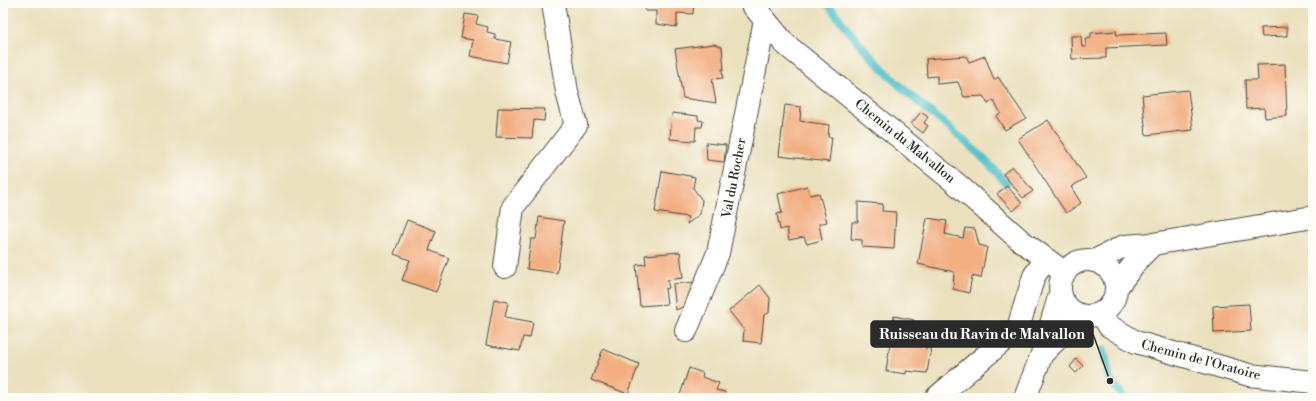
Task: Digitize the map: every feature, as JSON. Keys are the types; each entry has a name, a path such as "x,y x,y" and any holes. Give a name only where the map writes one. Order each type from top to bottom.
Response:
{"street":[{"path":"505,267 513,207 576,126 567,92 554,3"},
{"name":"Chemin du Malvallon","path":"751,3 786,44 958,185 1020,240 1065,273"},
{"name":"Val du Rocher","path":"686,331 718,253 765,20"},
{"path":"1094,261 1124,246 1153,244 1313,217"},
{"path":"1042,354 1059,337 1111,305 1117,287 1133,265 1153,244"},
{"path":"936,398 1018,328 1034,276 1046,258"},
{"path":"1025,398 1042,354 1060,294 1060,285 1065,273 1076,263 1085,260 1094,261 1103,264 1110,270 1115,278 1117,287"},
{"path":"1060,294 1064,303 1070,310 1079,315 1094,315"},
{"name":"Chemin de l'Oratoire","path":"1094,315 1136,342 1250,375 1313,382"}],"building":[{"path":"646,3 694,3 693,14 677,13 677,27 656,24 656,11 645,11"},
{"path":"465,14 478,16 476,24 488,27 487,32 495,34 495,39 511,42 507,63 470,56 473,40 461,38"},
{"path":"1287,27 1287,36 1262,37 1261,28"},
{"path":"1116,31 1117,35 1166,33 1167,45 1106,48 1106,58 1072,59 1071,36 1081,36 1082,47 1086,47 1085,39 1091,38 1091,33"},
{"path":"714,44 722,47 724,69 722,69 723,78 712,79 716,103 683,98 675,49"},
{"path":"966,56 969,62 985,56 994,80 998,77 1026,118 1005,130 996,116 1001,113 993,100 988,104 983,96 964,97 958,82 937,84 937,76 927,77 926,59"},
{"path":"1285,64 1287,116 1265,118 1264,108 1246,109 1245,80 1258,80 1257,65"},
{"path":"1188,90 1193,130 1146,135 1142,95"},
{"path":"785,105 801,107 800,121 829,125 828,137 832,137 829,162 779,156"},
{"path":"498,108 545,109 544,121 534,120 532,138 496,137"},
{"path":"921,112 928,117 924,123 928,126 923,133 911,124"},
{"path":"672,113 698,116 698,120 703,121 702,127 696,127 695,141 670,139"},
{"path":"1048,120 1086,178 1071,187 1081,203 1066,213 1018,139"},
{"path":"706,143 726,145 724,162 707,160"},
{"path":"1012,166 1033,191 1023,198 1003,174"},
{"path":"662,171 695,177 693,188 702,200 700,214 687,224 688,217 655,212"},
{"path":"807,186 810,195 819,193 827,222 819,224 822,240 807,244 804,237 789,240 787,228 780,230 777,214 782,213 778,194"},
{"path":"1007,186 1022,203 1013,211 997,194"},
{"path":"858,202 883,204 882,211 896,212 894,249 862,247 862,240 851,239 852,222 858,222"},
{"path":"539,217 564,221 557,273 527,269 531,239 536,239"},
{"path":"927,218 947,221 945,234 963,238 965,228 975,229 979,245 987,247 981,278 972,276 969,293 953,289 954,272 918,264"},
{"path":"407,220 436,231 429,250 449,258 436,292 402,280 410,260 394,254"},
{"path":"680,252 683,278 667,280 669,288 665,289 667,304 640,306 636,265 646,264 645,255"},
{"path":"696,282 690,304 676,310 673,284"},
{"path":"760,285 770,298 769,313 764,315 761,343 743,341 744,330 729,311"},
{"path":"494,299 508,302 505,317 533,322 530,338 523,337 520,351 486,345"},
{"path":"1249,304 1251,331 1214,333 1213,306"},
{"path":"894,316 914,320 913,332 927,334 925,348 931,349 927,373 906,371 906,374 886,371"},
{"path":"603,349 639,364 628,394 591,380"},
{"path":"1076,359 1083,366 1076,373 1070,367"},
{"path":"689,368 703,373 702,377 719,383 716,390 725,392 723,398 679,398"}],"waterway":[{"path":"827,3 843,24 887,74 981,156 1006,183"},
{"path":"1104,350 1110,381 1125,398"}],"place":[{"name":"Ruisseau du Ravin de Malvallon","path":"1110,381"}]}
